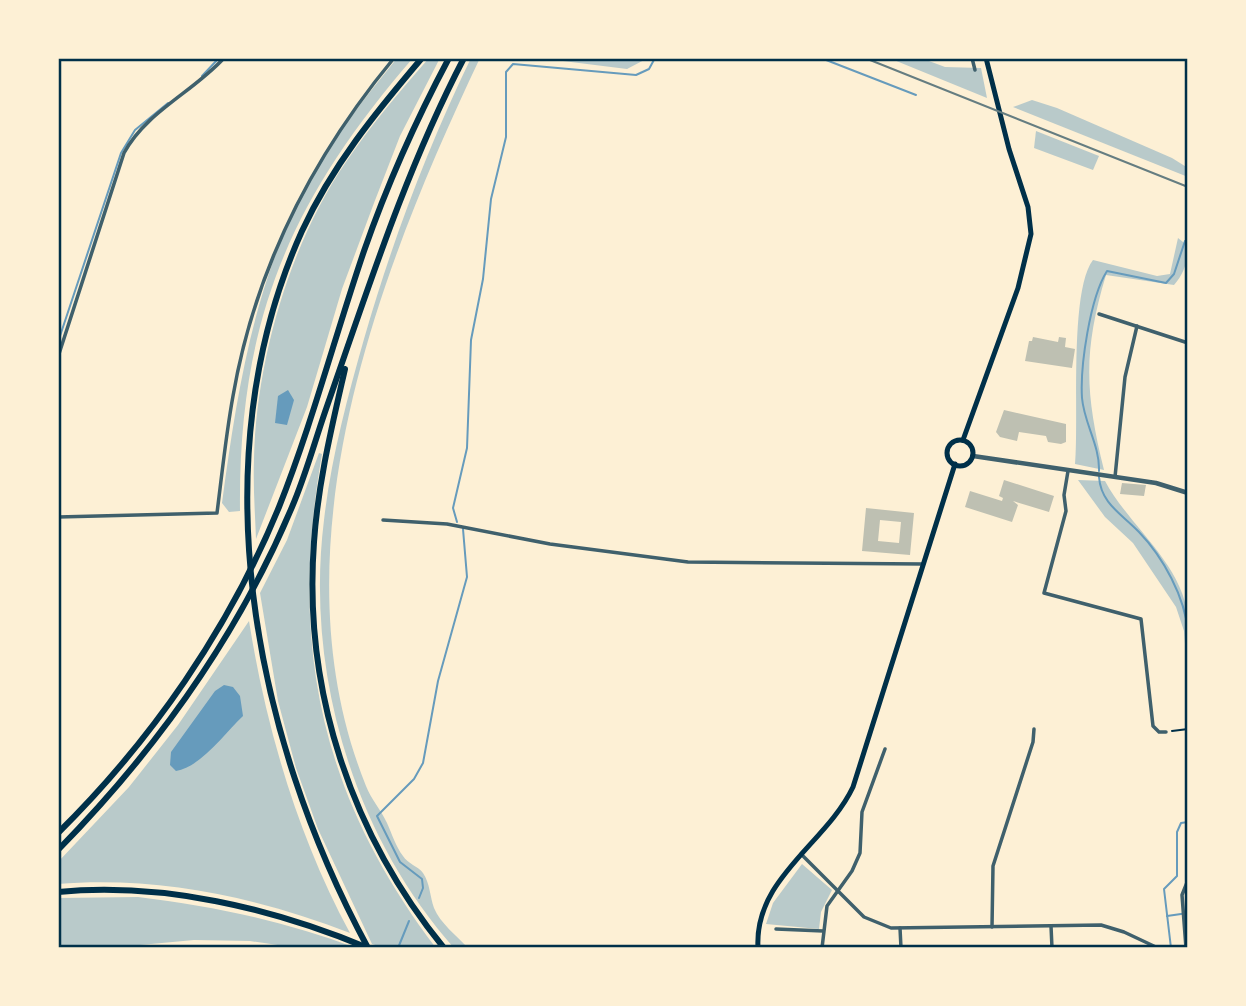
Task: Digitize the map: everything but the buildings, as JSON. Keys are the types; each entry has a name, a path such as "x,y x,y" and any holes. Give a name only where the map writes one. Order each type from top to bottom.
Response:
{"highway":[{"path":"368,948 341,896 294,778 275,709 260,637 252,577 248,503 250,445 256,382 270,319 291,257 316,203 345,154 422,58"},
{"path":"58,833 104,784 169,705 242,587 293,470 386,193 449,58"},
{"path":"58,850 158,740 230,633 293,505 417,157 464,58"},
{"path":"350,343 324,462 315,530 313,616 319,672 331,732 360,813 399,887 444,948"},
{"path":"58,892 140,892 220,903 297,922 368,948"},
{"path":"152,948 253,948"}],"main road":[{"path":"963,440 1018,288 1031,234 1028,206 1009,149 986,58"},
{"path":"758,948 758,930 767,900 801,854 838,814 853,788 955,464 947,450 953,442 963,440 971,446 973,456 966,464 955,464"}],"street":[{"path":"58,357 124,153 143,126 203,80 224,58"},
{"path":"58,517 217,513 233,394 258,298 274,252 313,170 344,122 394,58"},
{"path":"972,58 975,70"},
{"path":"1099,314 1188,343"},
{"path":"1115,477 1125,377 1137,326"},
{"path":"973,456 1156,483 1188,493"},
{"path":"1068,471 1064,495 1066,511 1044,593 1141,618 1153,726 1159,732 1166,732"},
{"path":"383,520 447,524 551,544 688,562 923,564"},
{"path":"992,927 993,866 1033,743 1034,729"},
{"path":"822,948 827,906 860,853 863,807 873,789 885,749"},
{"path":"801,854 872,922 900,928 1101,925 1124,932 1158,948"},
{"path":"1186,948 1182,895 1188,880"},
{"path":"1051,925 1052,948"},
{"path":"900,928 901,948"},
{"path":"776,929 823,931"}],"path":[{"path":"1166,732 1188,729"}],"shaded area":[{"path":"397,58 413,58 370,110 334,162 304,214 280,266 261,322 249,380 242,443 240,511 229,512 222,503 243,370 266,283 281,241 299,200 321,161"},
{"path":"429,58 440,58 400,136 374,203 342,289 307,407 256,539 254,459 261,383 269,343 293,266 308,229 346,162 386,108"},
{"path":"471,58 480,58 406,229 374,321 349,414 333,509 329,603 339,696 366,786 385,818 396,845 425,877 437,914 468,948 454,948 419,903 388,854 363,803 344,748 330,692 322,635 320,577 324,520 335,452 364,339 412,196"},
{"path":"522,58 648,58 627,69"},
{"path":"889,58 921,58 945,67 981,68 987,98"},
{"path":"1032,100 1057,108 1172,158 1188,168 1188,177 1013,107"},
{"path":"1036,131 1099,156 1093,170 1034,148"},
{"path":"1178,238 1188,246 1188,252 1183,272 1174,285 1106,275 1093,327 1089,372 1093,418 1104,470 1075,464 1078,326 1086,276 1093,260 1157,276 1170,274"},
{"path":"319,453 322,454 313,523 309,589 313,653 323,714 340,774 364,832 396,890 436,948 385,948 372,944 318,829 296,768 278,701 260,593 287,540"},
{"path":"1078,480 1105,481 1176,579 1184,597 1188,617 1188,682 1184,631 1176,607 1133,543 1105,517"},
{"path":"249,621 265,701 286,781 315,859 350,933 279,909 207,892 132,883 58,884 58,862 129,787 178,725"},
{"path":"802,864 832,890 821,912 819,929 766,924 773,903"},
{"path":"138,897 248,916 356,948 298,948 250,941 194,940 108,948 58,948 58,898"}],"water":[{"path":"288,390 294,400 287,425 275,423 278,396"},
{"path":"224,685 233,687 240,696 243,716 203,756 176,771 170,765 171,752 215,691"}],"waterway":[{"path":"202,76 219,58"},
{"path":"457,522 453,508 467,448 471,340 483,279 491,199 506,137 506,72 513,64 636,75 649,69 655,58"},
{"path":"821,58 916,95"},
{"path":"58,342 121,153 135,130 168,103"},
{"path":"1099,471 1097,453 1083,407 1082,384 1087,333 1101,283 1107,271 1166,283 1174,274 1185,241 1188,240"},
{"path":"1099,477 1108,502 1148,542 1164,565 1178,592 1188,632"},
{"path":"419,898 423,888 422,879 400,862 377,816 414,779 423,763 438,681 467,577 463,529"},
{"path":"1171,948 1164,889 1177,876 1177,832 1181,823 1188,822"},
{"path":"1167,916 1188,913"},
{"path":"398,948 409,921"}],"railway":[{"path":"865,58 1188,187"}]}
